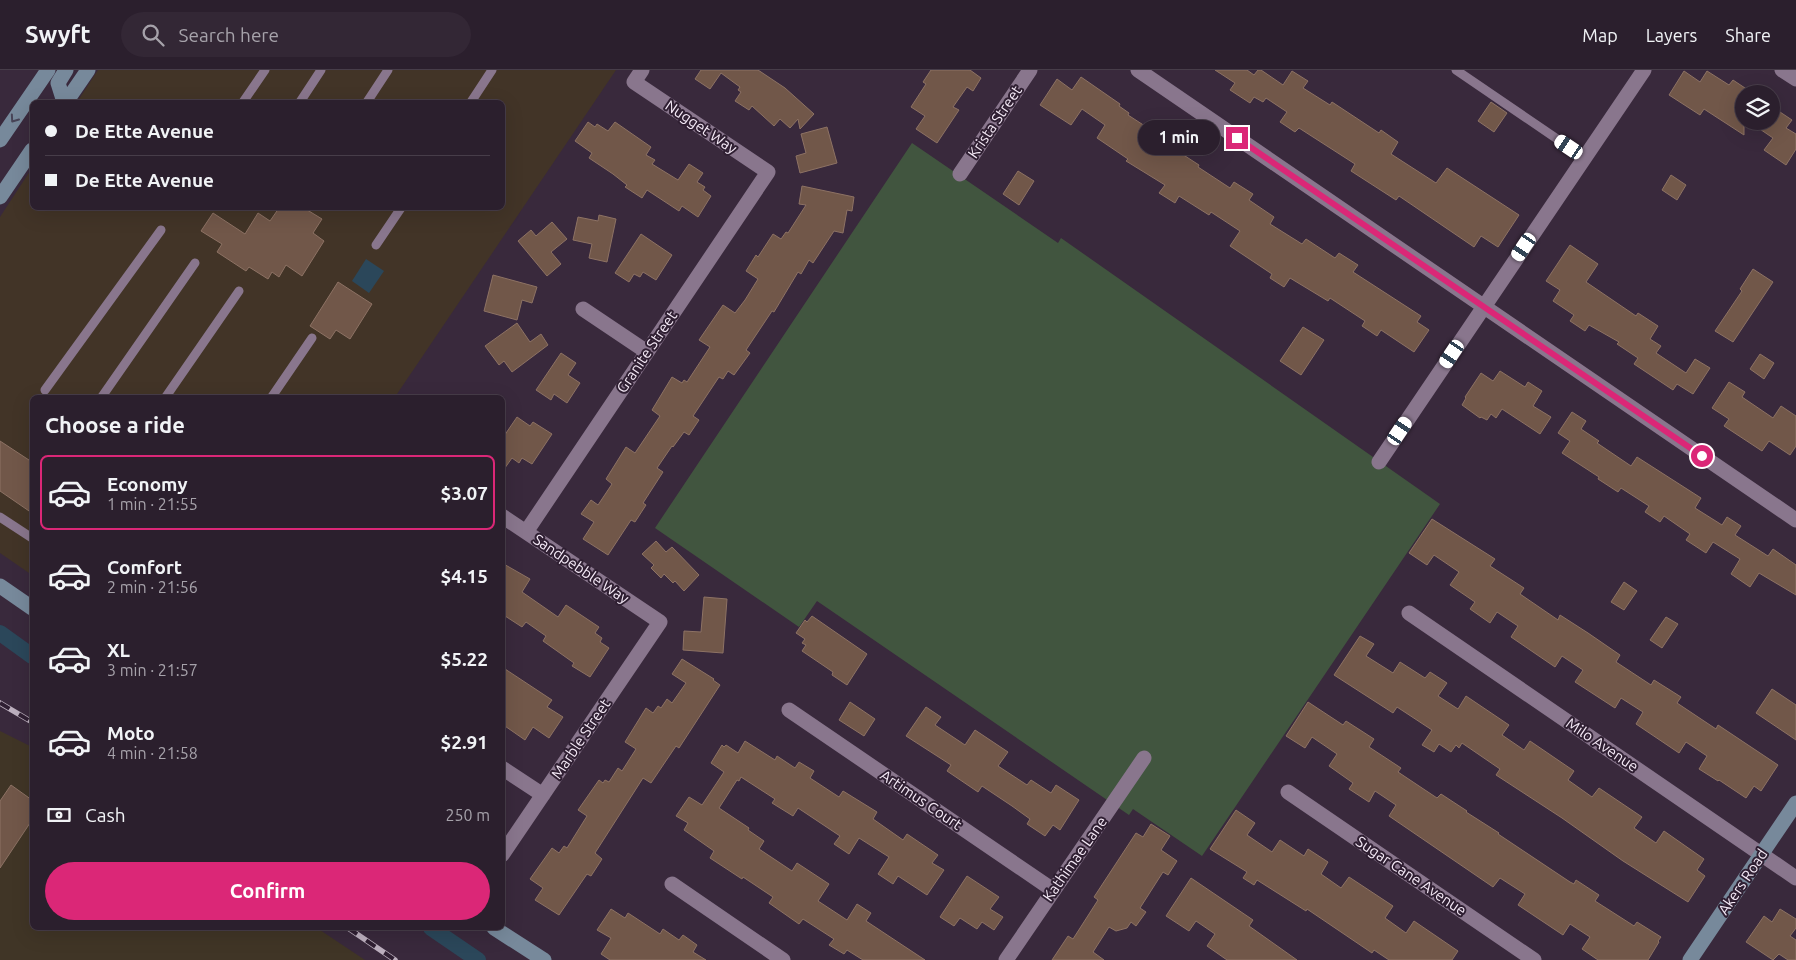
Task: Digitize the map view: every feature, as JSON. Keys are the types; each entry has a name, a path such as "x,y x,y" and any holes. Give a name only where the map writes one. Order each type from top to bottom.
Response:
{"street":[{"path":"0,140 48,70"},
{"path":"64,100 58,82 66,70"},
{"path":"66,100 88,70"},
{"name":"Krista Street","path":"960,174 1030,70"},
{"path":"1138,70 1796,520"},
{"path":"1379,462 1644,70"},
{"path":"1782,70 1796,79"},
{"name":"Nugget Way","path":"638,76 768,172"},
{"path":"0,197 30,153"},
{"name":"Granite Street","path":"526,532 768,172"},
{"path":"583,309 647,352"},
{"name":"Sandpebble Way","path":"505,518 660,622"},
{"path":"0,586 30,607"},
{"name":"Milo Avenue","path":"1409,613 1796,878"},
{"name":"Marble Street","path":"505,851 660,622"},
{"name":"Artimus Court","path":"790,710 1053,890"},
{"name":"Kathimae Lane","path":"1006,960 1144,758"},
{"path":"505,770 543,795"},
{"name":"Sugar Cane Avenue","path":"1288,792 1534,960"},
{"name":"Akers Road","path":"1690,960 1796,804"},
{"path":"672,884 783,960"},
{"path":"497,930 544,960"}],"lane":[{"path":"244,100 265,70"},
{"path":"301,100 321,70"},
{"path":"368,100 388,70"},
{"path":"472,100 492,70"},
{"path":"1456,70 1585,158"},
{"path":"376,245 400,210"},
{"path":"45,390 161,230"},
{"path":"103,395 195,263"},
{"path":"167,395 239,291"},
{"path":"273,395 312,338"},
{"path":"0,517 30,537"}],"shaded area":[{"path":"98,70 616,70 396,395 30,395 30,574 0,553 0,217 30,171 30,210 505,210 505,100 78,100"},
{"path":"0,731 30,746 30,930 320,930 365,960 0,960"}],"green space":[{"path":"912,143 1058,243 1061,238 1440,504 1202,856 1133,809 1129,815 817,601 799,627 655,528"}],"water":[{"path":"366,259 384,271 369,293 352,281"}],"building":[{"path":"701,70 758,70 785,88 814,114 800,129 798,119 790,128 780,119 774,126 752,106 749,110 735,101 741,92 738,90 740,87 721,73 710,89 695,79"},
{"path":"931,70 970,70 981,78 973,91 967,87 953,107 959,110 937,143 916,129 925,116 911,107 926,84 923,82"},
{"path":"1215,70 1247,70 1254,75 1258,70 1261,70 1283,85 1292,71 1308,81 1303,88 1330,105 1332,102 1379,133 1381,130 1398,142 1391,154 1436,183 1447,168 1519,215 1498,247 1481,236 1474,247 1399,196 1396,200 1351,171 1355,164 1299,128 1295,132 1280,122 1287,112 1266,98 1263,102 1254,97 1250,103 1230,90 1235,83"},
{"path":"1684,71 1700,82 1707,71 1729,85 1733,80 1740,85 1735,85 1735,129 1704,109 1700,115 1669,95"},
{"path":"1081,77 1120,104 1119,106 1129,113 1128,115 1148,128 1151,124 1169,136 1165,143 1199,165 1198,167 1230,188 1234,182 1253,194 1249,200 1274,217 1270,224 1302,244 1306,239 1335,258 1339,253 1358,265 1353,272 1421,316 1417,322 1429,330 1414,352 1381,330 1377,336 1362,326 1365,321 1330,298 1328,301 1290,278 1284,287 1270,278 1272,274 1230,246 1240,231 1211,212 1209,215 1179,196 1175,203 1159,193 1165,185 1126,161 1128,159 1097,138 1105,125 1082,109 1071,125 1040,105 1057,79 1072,90"},
{"path":"1491,102 1507,113 1494,132 1478,121"},
{"path":"1780,112 1792,120 1786,128 1796,134 1796,149 1786,165 1764,150 1773,138 1761,130 1780,130"},
{"path":"588,122 595,127 597,124 608,131 615,122 651,147 646,155 655,160 652,164 678,180 689,164 703,173 697,182 705,187 703,190 711,196 698,217 682,206 679,211 647,190 642,198 625,187 627,185 613,174 589,158 592,153 575,141"},
{"path":"827,127 837,163 800,173 796,156 806,153 801,134"},
{"path":"1736,130 1744,130 1744,135"},
{"path":"1018,171 1034,181 1019,205 1003,194"},
{"path":"1671,175 1686,185 1677,200 1662,190"},
{"path":"802,186 854,197 852,211 847,210 843,233 834,231 813,263 809,260 801,274 798,272 774,312 772,311 746,350 750,353 734,375 728,371 723,379 719,377 693,416 699,420 689,435 684,432 657,468 663,472 643,503 646,505 635,522 631,520 608,555 583,539 594,522 581,514 591,500 598,505 612,484 606,479 626,447 635,453 660,416 652,410 672,377 682,383 684,380 687,382 710,347 699,340 723,305 735,313 745,300 758,279 746,271 756,255 758,257 773,234 781,239 786,232 788,233 806,205 799,204"},
{"path":"278,210 307,210 322,219 313,233 324,241 302,276 286,265 279,277 272,272 268,279 249,267 246,271 217,252 222,244 201,231 213,213 245,234 258,213 270,221"},
{"path":"599,215 616,219 607,262 589,258 592,244 573,240 578,217 598,221"},
{"path":"552,222 567,239 551,252 561,264 547,276 518,241 531,230 536,236"},
{"path":"641,234 672,255 656,280 643,272 640,277 634,274 629,282 615,273"},
{"path":"1570,245 1598,264 1586,282 1636,316 1638,313 1658,326 1650,339 1661,346 1656,353 1686,373 1695,359 1710,368 1693,394 1677,384 1673,390 1634,364 1638,358 1617,344 1619,342 1589,325 1585,331 1570,321 1574,315 1553,301 1560,290 1546,281"},
{"path":"1753,269 1773,282 1733,342 1715,331 1742,291 1740,289"},
{"path":"493,275 537,287 532,303 522,300 517,320 484,311"},
{"path":"338,282 372,304 350,339 336,330 330,339 310,326"},
{"path":"517,323 530,342 541,334 548,345 512,372 504,361 499,365 485,346"},
{"path":"1303,327 1324,340 1301,375 1280,361"},
{"path":"561,353 576,363 568,375 580,383 567,403 554,394 551,400 536,390"},
{"path":"1760,354 1774,363 1764,379 1750,369"},
{"path":"1500,371 1525,387 1528,382 1542,391 1533,406 1551,417 1540,434 1502,409 1496,418 1491,414 1487,420 1480,418 1462,405 1465,397 1481,373 1493,381"},
{"path":"1729,382 1745,392 1742,397 1773,418 1781,406 1796,416 1796,446 1790,455 1769,441 1762,451 1724,426 1729,419 1712,408"},
{"path":"1572,412 1586,421 1581,429 1599,441 1597,443 1631,466 1637,457 1701,498 1695,508 1722,525 1727,517 1741,526 1735,535 1768,556 1773,549 1796,565 1796,595 1759,573 1750,587 1731,574 1740,559 1713,542 1706,553 1686,540 1690,534 1664,516 1660,522 1645,512 1649,506 1621,488 1618,492 1562,453 1570,441 1558,433"},
{"path":"517,417 530,426 533,422 552,434 532,464 522,458 519,463 512,458 505,468 505,435"},
{"path":"0,441 30,461 30,512 0,491"},
{"path":"1432,519 1495,559 1490,566 1524,588 1520,594 1558,620 1560,615 1588,633 1620,655 1616,662 1651,685 1654,680 1681,697 1677,703 1716,729 1718,725 1778,765 1761,791 1754,786 1746,798 1718,781 1699,769 1707,756 1686,742 1679,753 1636,724 1643,712 1621,698 1615,708 1575,682 1583,670 1562,656 1555,667 1511,637 1518,626 1497,612 1490,623 1470,609 1475,602 1450,585 1459,572 1434,555 1427,565 1409,553"},
{"path":"656,541 666,552 672,547 699,575 684,591 675,581 673,583 664,574 661,578 651,568 654,565 642,554"},
{"path":"505,565 530,579 522,592 558,617 566,605 599,627 595,633 602,638 600,642 609,648 590,677 572,666 574,663 543,641 546,636 526,622 522,627 505,616"},
{"path":"1624,582 1637,591 1624,610 1611,602"},
{"path":"704,597 727,599 723,653 683,650 684,631 701,632"},
{"path":"812,616 867,654 847,685 832,675 833,672 802,651 806,645 802,643 805,639 796,633 805,620 807,622"},
{"path":"1666,617 1678,624 1662,648 1650,640"},
{"path":"1360,636 1374,644 1366,656 1393,673 1400,662 1425,678 1430,672 1447,683 1438,696 1458,709 1466,696 1509,725 1502,735 1524,750 1530,741 1574,771 1568,780 1592,797 1599,788 1642,817 1634,828 1656,843 1664,831 1704,859 1697,870 1705,876 1688,902 1623,861 1496,775 1500,769 1462,743 1459,748 1456,745 1451,752 1439,744 1434,752 1422,745 1432,730 1397,707 1393,713 1334,675"},
{"path":"682,659 714,679 720,685 679,748 676,746 651,783 643,778 595,853 602,859 591,876 587,874 559,915 535,900 543,888 530,879 552,848 559,853 564,846 567,848 587,816 578,810 599,780 603,783 605,780 609,782 618,768 622,771 636,749 625,742 646,708 653,713 658,706 661,708 667,699 672,703 686,683 672,674"},
{"path":"505,669 552,700 547,707 563,717 549,738 533,727 525,740 505,726"},
{"path":"1772,689 1796,705 1796,740 1756,713"},
{"path":"850,702 875,719 864,736 839,720"},
{"path":"1308,702 1343,725 1346,721 1374,739 1369,747 1401,768 1398,772 1437,798 1441,794 1570,882 1574,884 1576,880 1599,895 1595,901 1634,926 1637,922 1661,937 1648,960 1598,960 1582,949 1590,937 1570,924 1563,935 1518,905 1525,894 1500,878 1493,887 1389,816 1396,805 1375,791 1369,802 1349,789 1353,783 1329,766 1337,754 1312,737 1305,748 1286,736"},
{"path":"926,707 941,717 935,725 965,745 975,730 1008,752 998,766 1027,785 1031,780 1051,793 1056,785 1079,800 1060,830 1053,825 1045,836 1027,824 1030,819 1012,806 982,786 978,792 947,771 951,765 906,736"},
{"path":"745,741 775,760 777,756 795,768 799,762 814,771 810,778 839,797 843,791 877,812 873,819 903,840 907,834 938,855 932,863 944,870 927,895 898,876 893,884 878,874 889,857 859,838 849,854 834,844 840,836 798,808 793,816 772,803 775,799 741,777 739,781 737,780 719,808 749,828 748,830 764,841 759,849 792,871 797,863 829,884 818,901 847,920 857,904 871,913 866,921 925,960 863,960 847,950 844,954 829,945 834,939 803,919 799,924 769,903 773,897 710,858 714,851 684,830 688,823 676,816 689,797 702,805 724,772 711,763 722,745 724,747 726,745 738,753"},
{"path":"11,785 30,799 30,823 0,868 0,801"},
{"path":"1236,810 1255,823 1247,835 1272,852 1280,840 1304,856 1308,849 1328,862 1321,874 1341,888 1349,877 1393,906 1385,918 1406,933 1414,921 1458,951 1452,960 1389,960 1374,950 1372,953 1307,909 1306,911 1257,880 1254,885 1243,878 1247,872 1210,849"},
{"path":"1151,824 1170,836 1161,850 1177,861 1168,875 1163,872 1140,908 1146,912 1136,926 1131,922 1127,928 1116,931 1109,927 1093,952 1104,960 1052,960 1068,936 1073,939 1098,900 1094,897 1136,833 1143,837"},
{"path":"967,876 999,897 990,909 1003,917 994,930 982,922 977,929 960,918 954,926 940,917"},
{"path":"1191,878 1253,920 1249,926 1297,960 1227,960 1207,946 1215,934 1196,921 1189,931 1166,916"},
{"path":"611,909 625,918 628,913 660,934 663,929 679,940 683,935 697,945 693,952 706,960 610,960 601,954 611,938 597,930"},
{"path":"1780,909 1796,919 1796,928 1790,936 1796,940 1796,960 1788,960 1779,954 1773,960 1746,942 1764,916 1772,922"}],"waterway":[{"path":"0,633 30,655"},
{"path":"434,930 478,960"}],"railway":[{"path":"0,703 30,721"},
{"path":"351,930 395,960"}],"route":[{"path":"1237,138 1702,456"}]}
